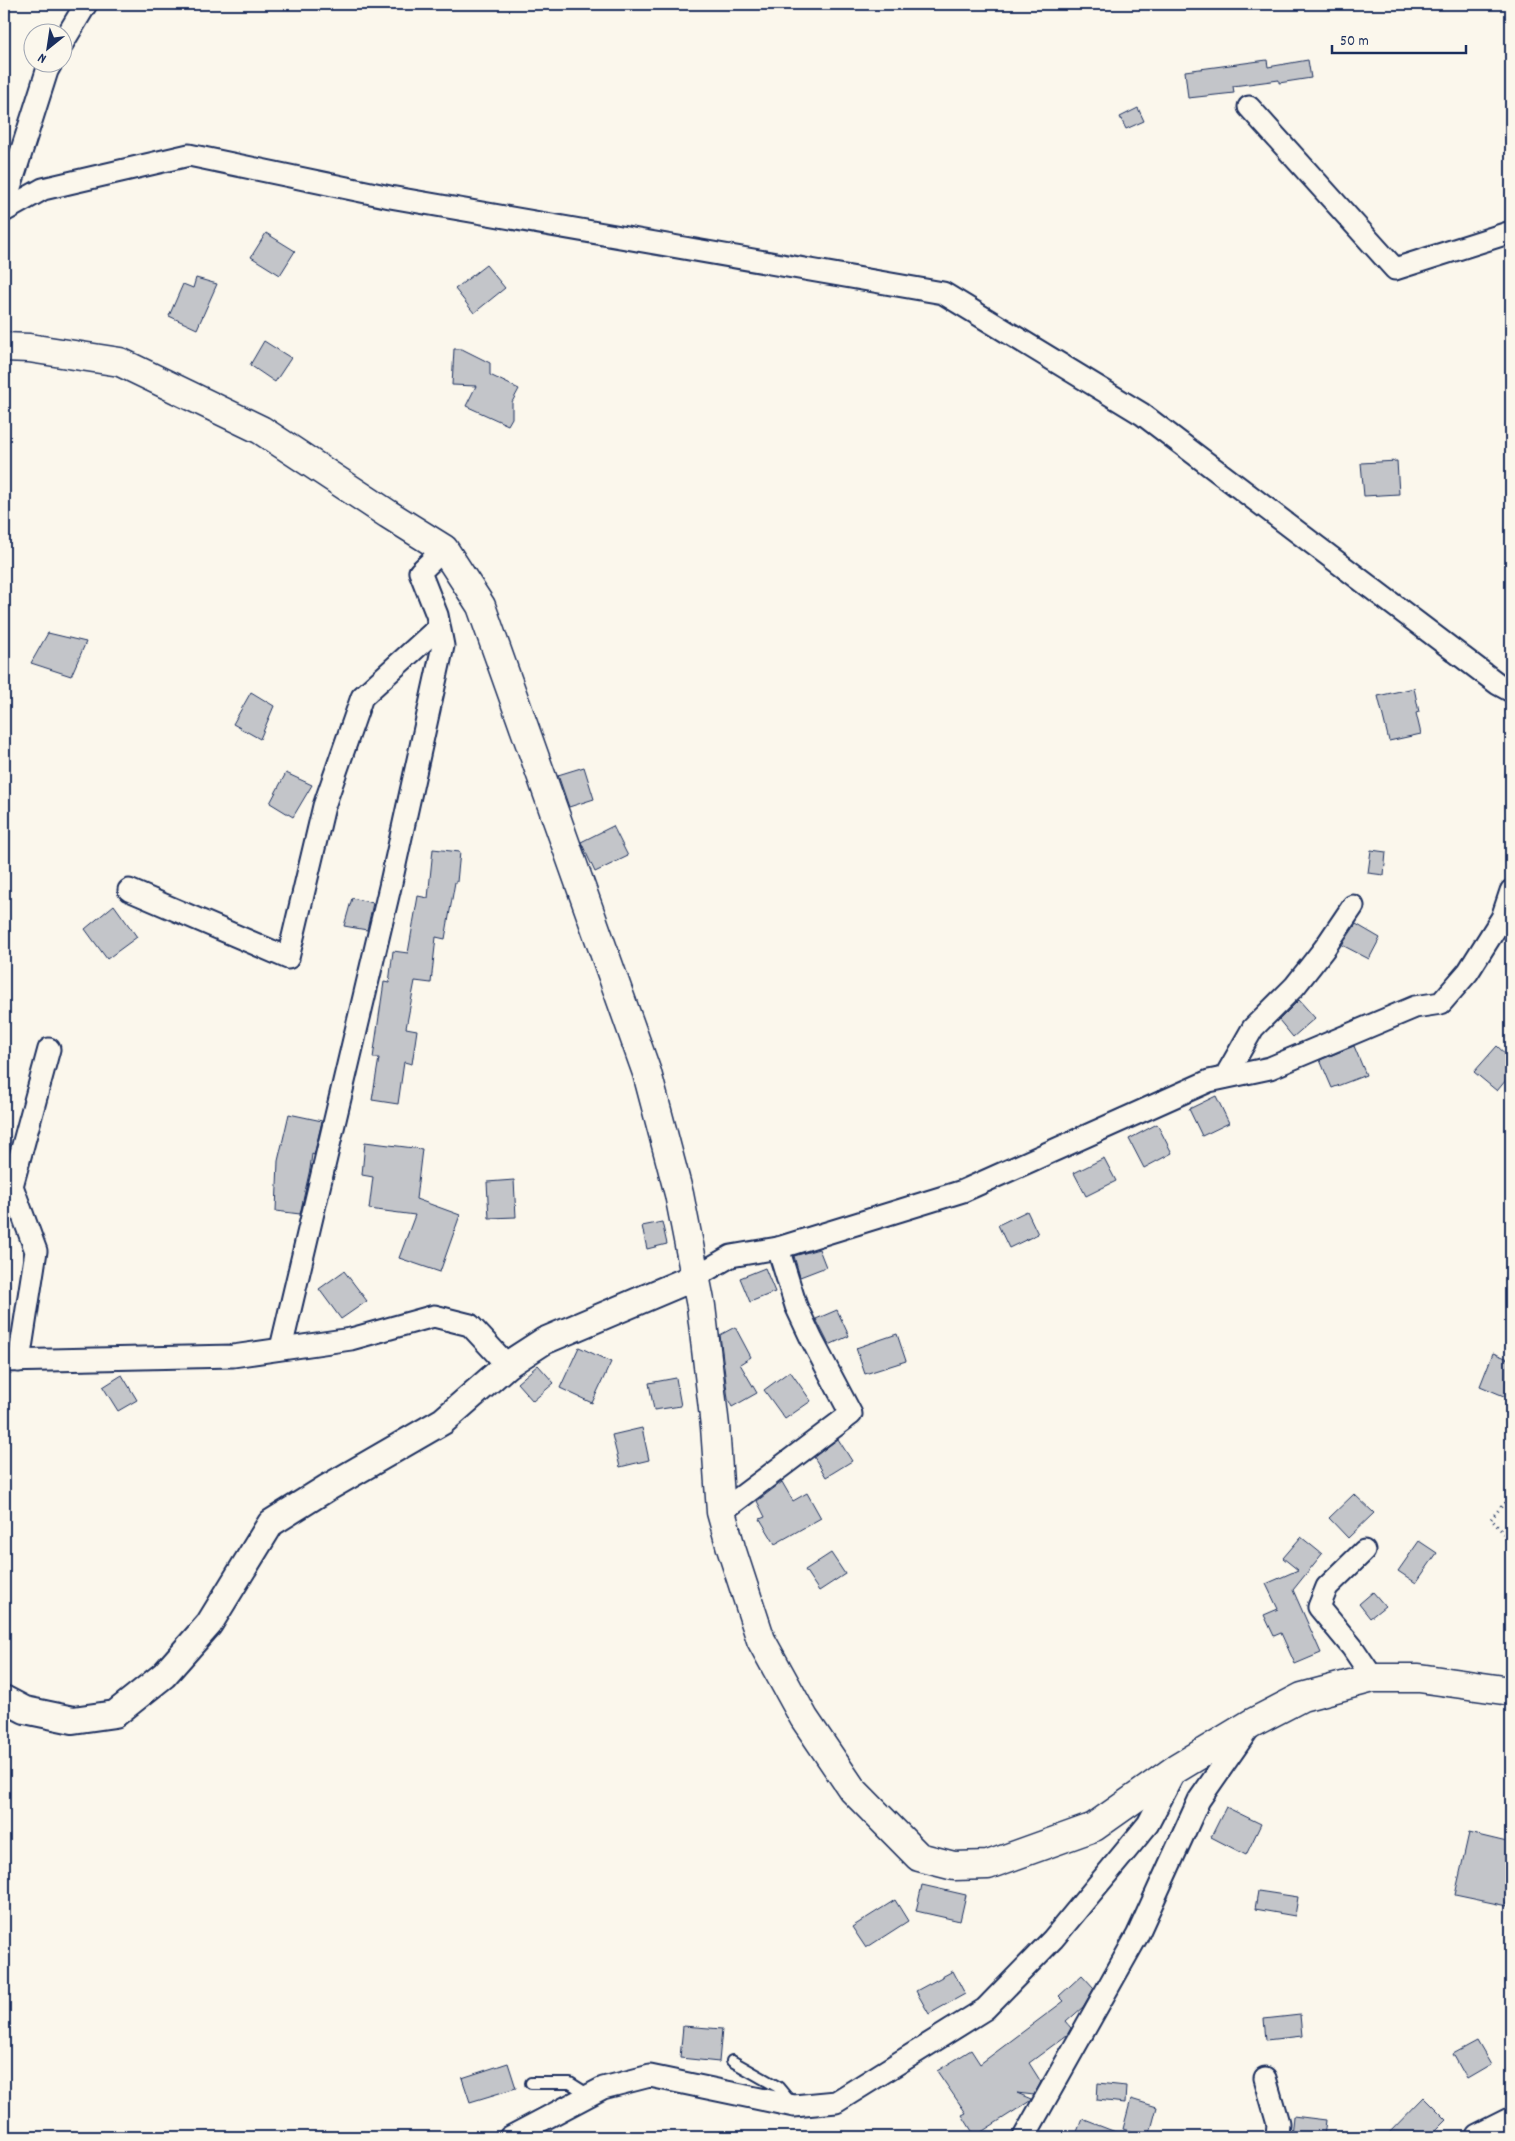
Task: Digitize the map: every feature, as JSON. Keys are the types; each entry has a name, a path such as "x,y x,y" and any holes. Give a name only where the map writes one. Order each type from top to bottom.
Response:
{"main road":[{"path":"4,347 29,348 120,362 261,430 444,549 481,606 647,1073 679,1194 701,1306 715,1426 721,1512 761,1640 804,1718 852,1788 920,1857 954,1866 988,1865 1094,1826 1176,1770 1252,1724 1302,1697 1373,1678 1419,1678 1511,1691"}],"street":[{"path":"72,27 86,4"},
{"path":"4,206 46,72"},
{"path":"1249,107 1395,269 1511,232"},
{"path":"4,211 43,189 189,155 390,197 943,293 1142,414 1498,684 1511,691"},
{"path":"281,1348 390,887 443,646 437,615 420,572 444,549"},
{"path":"129,890 288,958 324,806 362,697 439,627"},
{"path":"4,1700 25,1710 73,1720 115,1714 164,1675 209,1624 271,1523 443,1421 507,1365 544,1341 695,1277 730,1256 778,1248 963,1191 1209,1081 1270,1068 1415,1007 1441,1003 1468,972 1502,918 1511,891"},
{"path":"1225,1078 1253,1028 1295,986 1324,949 1352,906"},
{"path":"49,1049 12,1186 36,1251 11,1361 233,1356 351,1338 434,1316 470,1325 507,1365"},
{"path":"721,1512 851,1414 796,1306 778,1248"},
{"path":"1364,1551 1327,1587 1319,1607 1352,1647 1373,1678"},
{"path":"1024,2137 1137,1936 1199,1800 1252,1724"},
{"path":"510,2137 603,2088 650,2076 794,2106 836,2102 985,2009 1053,1939 1148,1824 1176,1770"},
{"path":"1264,2078 1278,2123 1276,2137"},
{"path":"1479,2137 1511,2121"}],"lane":[{"path":"732,2061 778,2087 794,2106"},
{"path":"531,2083 570,2083 589,2095"}],"path":[{"path":"1511,1496 1491,1519 1511,1541"}],"building":[{"path":"1267,60 1268,67 1308,60 1311,78 1279,83 1279,80 1233,86 1234,93 1188,98 1185,71"},
{"path":"1138,108 1144,121 1126,129 1120,117"},
{"path":"266,233 295,251 280,275 251,257"},
{"path":"486,265 505,288 474,313 455,289"},
{"path":"196,278 217,284 197,329 169,316 183,284 193,288"},
{"path":"264,341 291,358 275,382 250,365"},
{"path":"454,349 462,349 490,363 490,375 519,389 512,402 512,418 508,425 466,406 476,386 452,385"},
{"path":"1397,461 1399,494 1364,496 1361,463"},
{"path":"48,633 86,642 71,676 31,663"},
{"path":"1414,688 1419,712 1416,713 1421,734 1389,741 1378,696"},
{"path":"251,692 274,706 260,739 233,724"},
{"path":"584,767 594,799 569,807 558,775"},
{"path":"286,773 312,785 293,817 270,803"},
{"path":"613,826 628,856 595,872 581,842"},
{"path":"433,849 460,852 457,882 455,882 445,939 436,937 431,983 415,981 406,1028 417,1030 412,1064 404,1062 398,1104 372,1100 379,1058 373,1058 384,982 389,983 393,951 408,953 418,896 428,898"},
{"path":"1371,850 1386,852 1384,875 1368,873"},
{"path":"352,898 373,903 367,930 344,926"},
{"path":"114,905 137,937 107,959 85,929"},
{"path":"1356,924 1380,938 1369,959 1342,945"},
{"path":"1299,1000 1315,1018 1293,1037 1279,1020"},
{"path":"1354,1046 1366,1075 1332,1088 1320,1060"},
{"path":"1497,1046 1511,1059 1511,1074 1497,1091 1474,1072"},
{"path":"1216,1096 1229,1123 1202,1136 1189,1109"},
{"path":"289,1114 322,1121 314,1155 312,1154 300,1214 276,1211 278,1161"},
{"path":"1157,1124 1172,1153 1144,1168 1129,1139"},
{"path":"365,1142 422,1149 416,1199 460,1215 440,1272 399,1258 415,1215 369,1209 373,1177 362,1175"},
{"path":"1104,1158 1116,1181 1086,1196 1074,1173"},
{"path":"514,1180 516,1217 489,1218 487,1182"},
{"path":"1027,1211 1038,1234 1009,1248 998,1225"},
{"path":"662,1222 667,1244 647,1249 642,1226"},
{"path":"819,1249 826,1267 800,1277 794,1256"},
{"path":"765,1268 775,1292 750,1302 740,1278"},
{"path":"344,1271 367,1301 341,1319 319,1289"},
{"path":"837,1310 849,1336 829,1345 816,1319"},
{"path":"735,1327 751,1357 740,1364 757,1393 732,1407 728,1399 720,1335"},
{"path":"897,1334 906,1361 865,1374 856,1348"},
{"path":"579,1347 611,1362 592,1403 560,1388"},
{"path":"1493,1353 1511,1360 1511,1399 1480,1386"},
{"path":"538,1365 554,1383 533,1401 517,1383"},
{"path":"790,1371 811,1401 785,1419 764,1390"},
{"path":"122,1375 137,1400 118,1411 103,1387"},
{"path":"676,1378 681,1406 654,1410 649,1383"},
{"path":"642,1428 649,1460 620,1467 612,1435"},
{"path":"838,1439 852,1461 826,1477 814,1457"},
{"path":"782,1482 793,1501 807,1493 821,1518 775,1544 760,1519 765,1517 757,1501"},
{"path":"1354,1494 1374,1513 1348,1538 1329,1518"},
{"path":"1301,1537 1322,1554 1293,1590 1321,1653 1295,1664 1281,1633 1274,1636 1264,1615 1278,1609 1266,1584 1298,1570 1283,1558"},
{"path":"1419,1541 1437,1553 1416,1583 1398,1571"},
{"path":"831,1553 845,1574 819,1591 805,1570"},
{"path":"1373,1592 1385,1606 1370,1618 1359,1604"},
{"path":"1226,1807 1261,1824 1246,1855 1211,1837"},
{"path":"1469,1833 1511,1843 1511,1887 1507,1906 1455,1895"},
{"path":"922,1885 966,1895 960,1921 916,1911"},
{"path":"1258,1891 1298,1897 1295,1916 1255,1909"},
{"path":"895,1900 908,1921 866,1948 852,1927"},
{"path":"953,1971 965,1994 929,2014 916,1991"},
{"path":"1082,1975 1094,1988 1083,2007 1066,2022 1071,2028 1067,2035 1029,2063 1041,2082 1034,2095 1017,2093 1031,2099 1030,2101 975,2136 962,2115 966,2113 937,2071 971,2050 980,2064 1064,2001 1059,1996"},
{"path":"1300,2015 1302,2036 1266,2040 1264,2019"},
{"path":"683,2026 722,2029 719,2062 680,2058"},
{"path":"1477,2041 1491,2065 1467,2079 1453,2054"},
{"path":"508,2063 516,2088 470,2102 462,2078"},
{"path":"1098,2083 1126,2086 1125,2103 1097,2100"},
{"path":"1424,2097 1447,2120 1430,2137 1385,2137"},
{"path":"1131,2099 1157,2107 1149,2137 1123,2129"},
{"path":"1293,2116 1326,2120 1324,2137 1291,2137"},
{"path":"1082,2119 1126,2136 1126,2137 1075,2137"}]}
